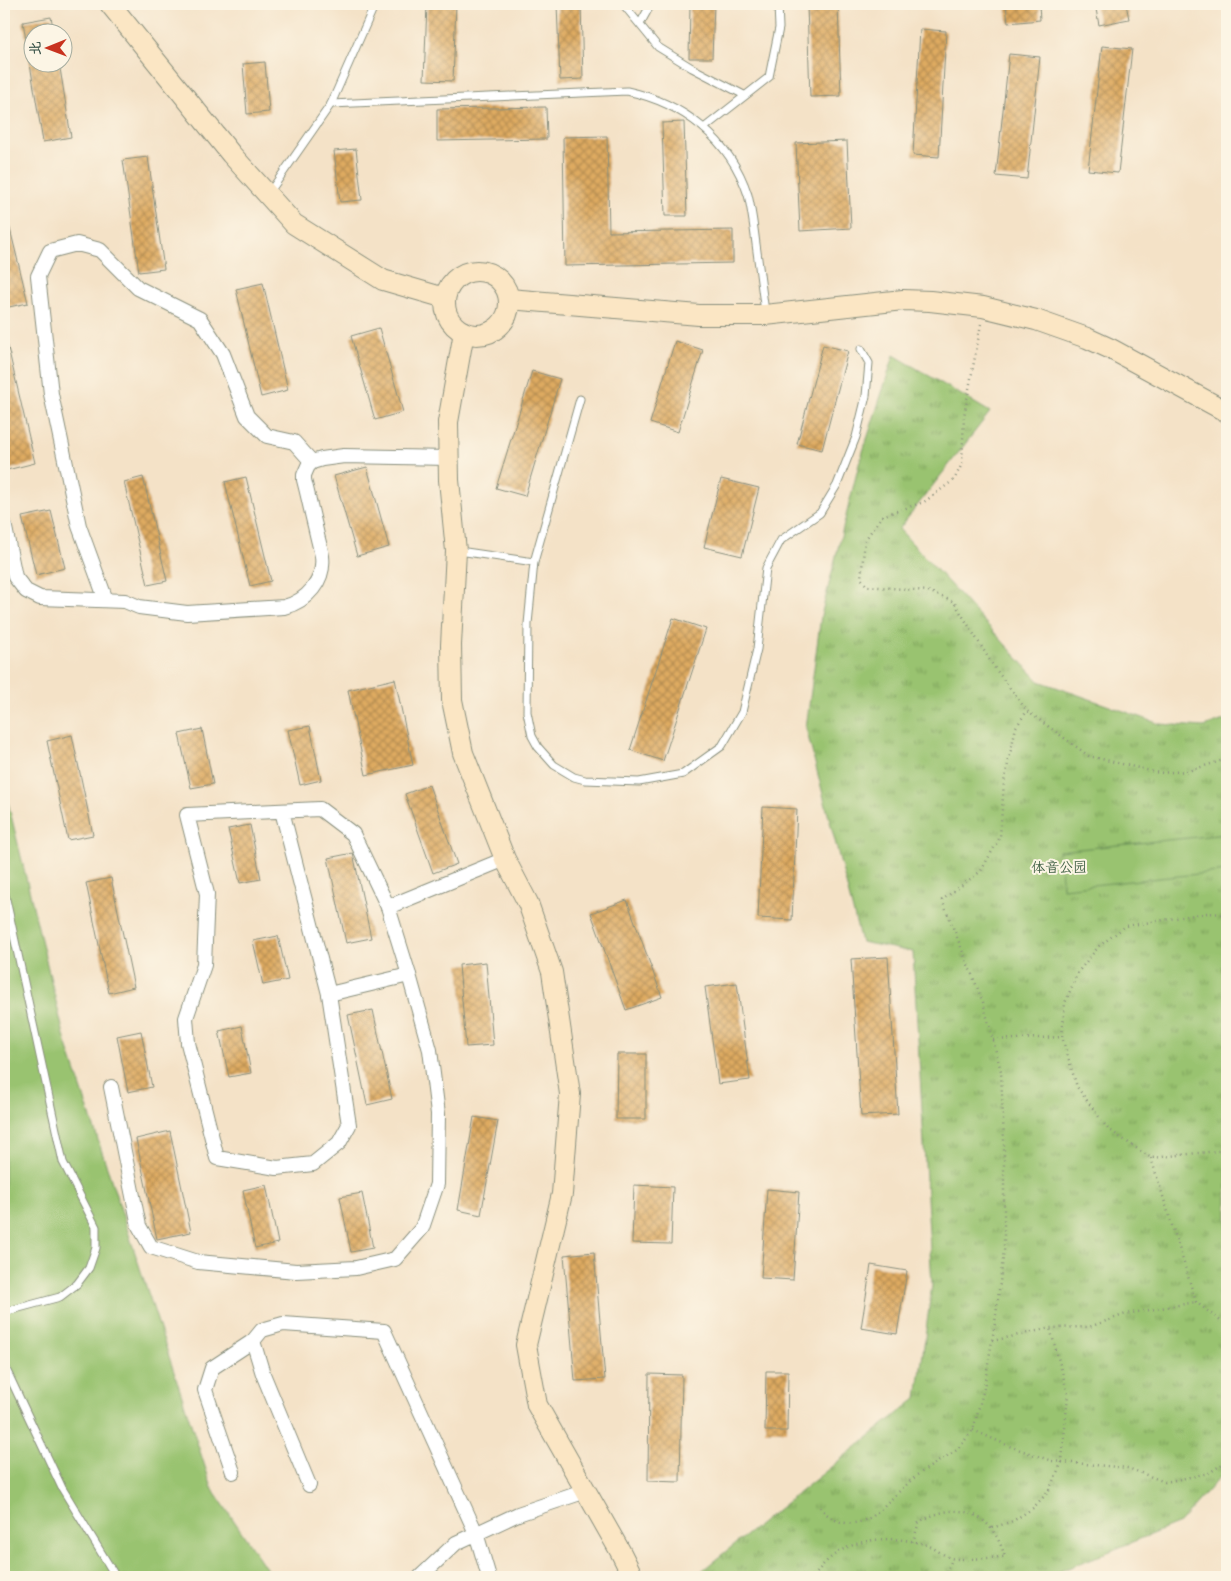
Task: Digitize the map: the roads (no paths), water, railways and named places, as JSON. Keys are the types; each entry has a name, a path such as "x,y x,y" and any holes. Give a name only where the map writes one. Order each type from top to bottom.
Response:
{"street":[{"path":"110,4 231,154 294,224 382,280 445,298"},
{"path":"106,600 79,526 51,394 38,276 50,251 77,244 100,250 138,288 200,319 223,354 247,416 267,436 294,442 312,462"},
{"path":"473,270 489,273 502,283 509,298 506,315 496,328 481,335 464,332 451,322 445,306 445,298 451,282 457,277 473,270"},
{"path":"509,298 699,316 765,315 903,300 930,301 984,308 1036,320 1087,338 1227,412"},
{"path":"464,332 448,422 449,480 456,551 451,645 452,700 463,753 505,859 528,903 552,972 570,1094 562,1194 526,1346 537,1405 633,1577"},
{"path":"4,523 15,577 26,591 34,596 48,599 125,601 139,607 187,614 284,607 304,598 314,587 322,564 322,556 304,480 306,470 312,462 344,456 449,458"},
{"path":"111,1087 139,1226 151,1248 198,1262 296,1271 356,1268 396,1259 422,1228 437,1184 438,1114 431,1059 409,975 388,906 354,834 320,809 282,810 187,815 207,894 204,965 186,1018 187,1035 217,1158 277,1168 313,1164 339,1143 349,1125 329,994 282,810"},
{"path":"388,906 505,859"},
{"path":"329,994 409,975"},
{"path":"233,1472 205,1390 212,1368 253,1342 262,1330 283,1324 384,1331 476,1534 489,1577"},
{"path":"253,1342 263,1374 309,1485"},
{"path":"420,1577 456,1543 518,1514 586,1491"}],"lane":[{"path":"268,195 331,104 375,4"},
{"path":"623,4 658,46 692,68 744,95"},
{"path":"640,24 651,4"},
{"path":"704,128 769,77 779,28 778,4"},
{"path":"331,104 627,91 660,100 676,108 704,128 727,153 742,180 751,210 765,315"},
{"path":"580,399 534,562 528,624 527,712 532,736 538,747 554,765 574,777 585,780 639,782 683,774 722,746 742,712 756,649 766,568 781,540 820,513 837,485 856,436 866,396 869,363 861,349"},
{"path":"456,551 534,562"},
{"path":"4,890 63,1162 96,1227 96,1248 89,1268 77,1284 60,1297 4,1312"},
{"path":"4,1365 62,1488 116,1577"}],"park label":[{"name":"体音公园","path":"1059,867"}]}
